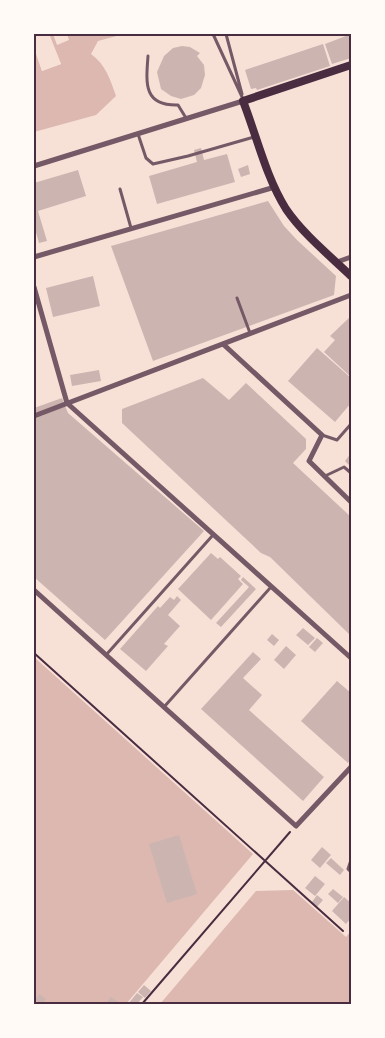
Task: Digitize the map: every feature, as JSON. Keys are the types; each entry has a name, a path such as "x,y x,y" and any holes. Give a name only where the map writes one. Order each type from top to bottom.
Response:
{"main road":[{"path":"351,65 243,100 275,187 286,209 299,225 351,276"}],"street":[{"path":"34,166 243,100"},
{"path":"34,257 275,187"},
{"path":"337,262 351,257"},
{"path":"34,287 67,403 351,658"},
{"path":"34,416 351,295"},
{"path":"223,344 322,435 309,461 351,502"},
{"path":"34,590 296,826 351,767"}],"lane":[{"path":"213,34 243,100"},
{"path":"226,34 243,100"},
{"path":"148,56 146,83 152,95 156,101 164,106 178,106 187,119"},
{"path":"138,134 146,158 153,164 197,154 256,136"},
{"path":"120,189 132,228"},
{"path":"236,298 250,334"},
{"path":"322,435 337,440 351,424"},
{"path":"325,477 344,467 351,474"},
{"path":"106,654 214,534"},
{"path":"164,707 271,586"},
{"path":"351,860 348,869 351,872"}],"path":[{"path":"34,653 343,931"},
{"path":"142,1004 264,860 296,826"}],"shaded area":[{"path":"49,34 53,34 57,45 69,40 67,34 124,34 98,41 91,54 104,68 116,96 96,115 34,132 34,48 42,71 61,64"},
{"path":"34,657 253,854 126,1004 34,1004"},
{"path":"293,890 346,937 351,931 351,1004 160,1004 256,891"}],"pier":[{"path":"47,34 49,34 61,64 42,71 34,46 44,68 58,63"}],"building":[{"path":"351,34 351,58 332,64 325,44"},
{"path":"323,44 330,66 257,90 256,88 251,89 245,70"},
{"path":"190,47 200,53 197,56 204,65 205,75 201,88 194,95 181,99 171,96 161,89 157,72 164,56 173,48"},
{"path":"201,148 204,160 227,154 235,182 157,204 149,176 197,162 194,150"},
{"path":"248,165 250,174 241,177 238,169"},
{"path":"78,170 86,196 38,211 47,241 39,243 34,225 34,202 36,202 34,183"},
{"path":"268,201 284,226 336,276 334,295 153,361 111,246"},
{"path":"93,276 100,306 53,317 46,288"},
{"path":"351,316 351,377 324,352 335,340 330,336"},
{"path":"317,348 351,378 351,403 335,422 288,381"},
{"path":"99,370 101,381 72,386 70,375"},
{"path":"203,378 229,400 246,383 306,439 306,449 293,463 351,517 351,636 270,557 261,553 122,423 122,409"},
{"path":"62,398 68,413 204,531 105,640 34,577 34,408"},
{"path":"351,453 351,467 345,461"},
{"path":"211,553 218,559 220,557 241,576 238,579 243,584 211,620 178,589"},
{"path":"243,577 256,589 221,627 216,623 249,587 241,580"},
{"path":"177,596 181,600 168,615 180,626 164,644 168,646 146,671 120,649 158,606 160,608 170,597 174,600"},
{"path":"303,628 315,638 308,645 296,635"},
{"path":"272,634 279,640 274,646 267,640"},
{"path":"317,638 323,643 315,652 309,647"},
{"path":"286,646 296,655 284,669 274,660"},
{"path":"253,652 261,659 243,678 262,695 249,710 324,777 303,801 201,709"},
{"path":"337,681 351,693 351,759 348,763 301,721"},
{"path":"179,835 197,894 167,903 149,844"},
{"path":"322,847 331,855 320,868 311,860"},
{"path":"331,858 344,870 340,875 326,863"},
{"path":"315,876 325,884 315,896 305,888"},
{"path":"333,889 343,897 338,903 328,894"},
{"path":"317,895 323,900 317,907 312,902"},
{"path":"344,897 351,903 351,918 346,924 332,911"},
{"path":"144,985 151,991 145,998 138,992"},
{"path":"137,993 143,997 137,1004 128,1004"},
{"path":"39,994 46,999 42,1004 35,1000"},
{"path":"111,997 121,1004 110,1004 107,1002"}]}
